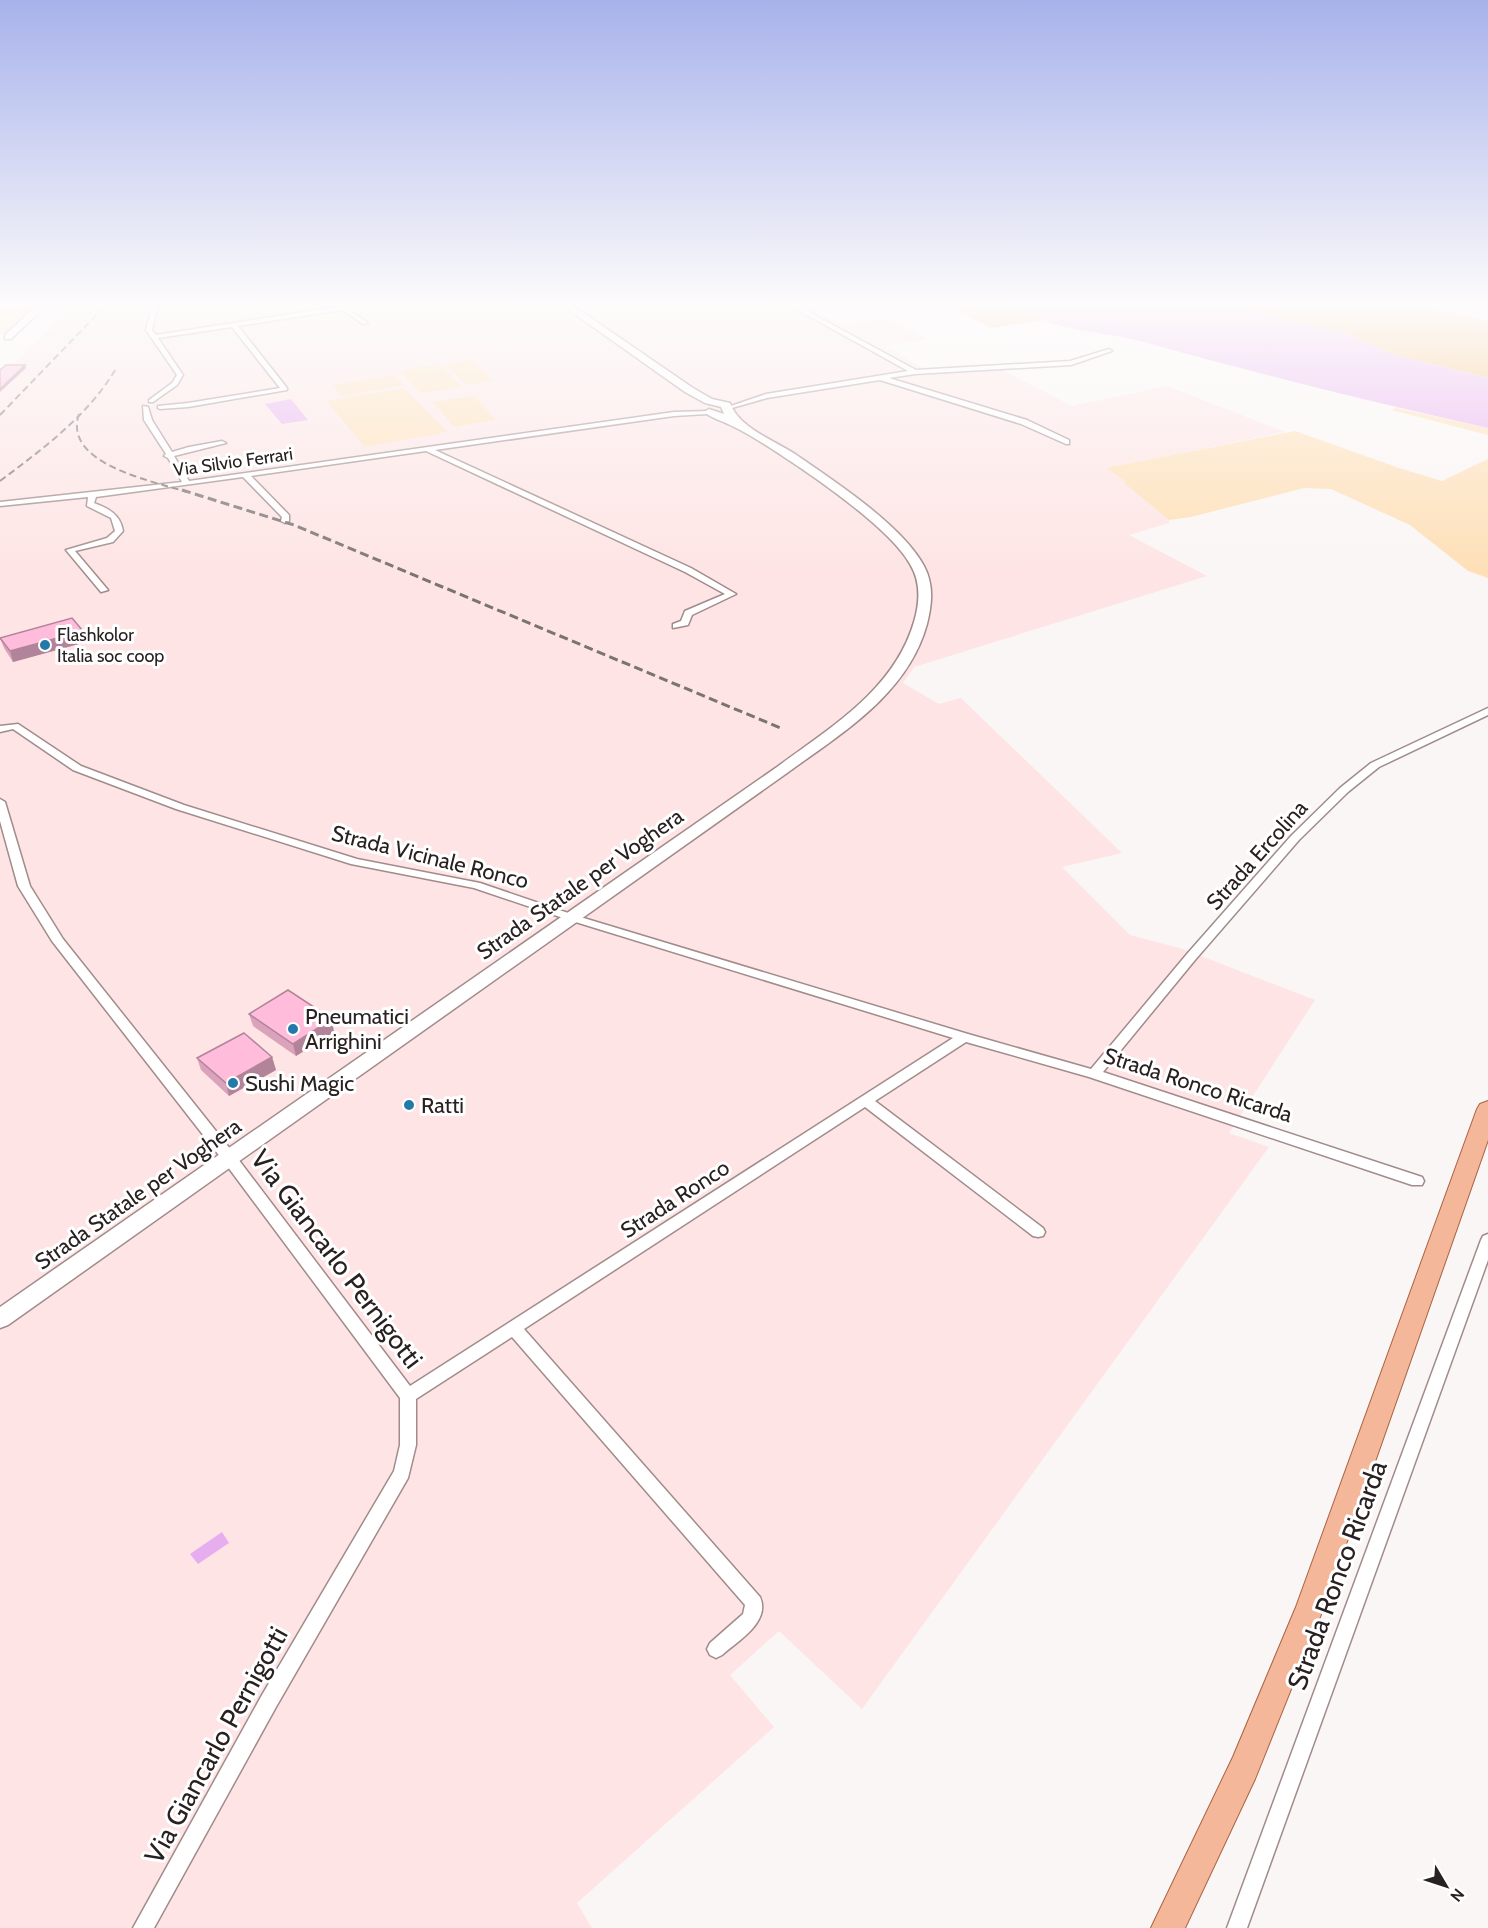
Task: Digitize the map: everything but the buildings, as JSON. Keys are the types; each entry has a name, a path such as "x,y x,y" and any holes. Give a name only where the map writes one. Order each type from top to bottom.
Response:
{"main road":[{"name":"Strada Statale per Voghera","path":"0,1319 782,770 868,704 901,669 919,634 925,584 914,560 905,548 876,521 826,482 696,395"},
{"name":"Strada Statale per Voghera","path":"713,407 740,426"},
{"path":"1168,1928 1244,1768 1310,1607 1488,1109"}],"street":[{"path":"164,395 147,416 166,453 187,483"},
{"path":"157,404 188,405 249,395"},
{"name":"Via Silvio Ferrari","path":"0,504 92,496 245,475 674,414 772,395"},
{"path":"938,395 1024,422 1066,442"},
{"path":"166,453 222,443"},
{"path":"426,449 688,570 732,594 688,613 685,623 676,626"},
{"path":"245,475 286,517 285,521"},
{"path":"92,496 90,504 109,511 118,521 119,531 110,540 69,550 104,590"},
{"name":"Strada Ercolina","path":"1094,1074 1295,838 1344,790 1375,765 1488,711"},
{"name":"Strada Vicinale Ronco","path":"0,729 15,726 77,768 180,807 356,862 476,885 573,918 964,1037"},
{"name":"Via Giancarlo Pernigotti","path":"0,802 24,886 58,941 230,1159 408,1396 408,1445 402,1473 269,1701 143,1928"},
{"name":"Strada Ronco Ricarda","path":"964,1037 1094,1074 1417,1181"},
{"name":"Strada Ronco","path":"408,1396 964,1037"},
{"path":"865,1100 1038,1232"},
{"name":"Strada Ronco Ricarda","path":"1237,1928 1488,1240"},
{"path":"514,1328 754,1602 751,1618 716,1649"}],"shaded area":[{"path":"0,395 1050,395 1072,406 1124,395 1190,395 1285,432 1108,468 1169,520 1169,523 1129,535 1207,576 914,667 903,683 939,704 961,698 1122,853 1062,867 1130,935 1183,949 1315,1000 1229,1133 1269,1147 862,1709 779,1631 730,1675 774,1727 577,1903 592,1928 0,1928"},
{"path":"362,395 411,395 447,432 365,447 326,401"},
{"path":"1346,395 1488,395 1488,428"},
{"path":"474,396 496,420 454,427 433,402"},
{"path":"291,399 308,420 282,424 265,404"},
{"path":"1396,408 1488,428 1488,435 1391,410"},
{"path":"1295,431 1442,481 1488,459 1488,578 1468,571 1410,525 1331,489 1304,488 1191,517 1169,520 1123,482 1125,481 1106,468"},
{"path":"222,1532 229,1543 198,1564 190,1554"}],"railway":[{"path":"0,415 19,395"},
{"path":"79,415 97,395"},
{"path":"0,481 49,443 79,415"},
{"path":"79,415 77,431 84,446 97,458 133,476 187,492"},
{"path":"182,490 294,525 783,729"}],"place":[{"name":"Flashkolor Italia soc coop","path":"45,645"},
{"name":"Pneumatici Arrighini","path":"293,1029"},
{"name":"Sushi Magic","path":"233,1083"},
{"name":"Ratti","path":"409,1105"}]}
